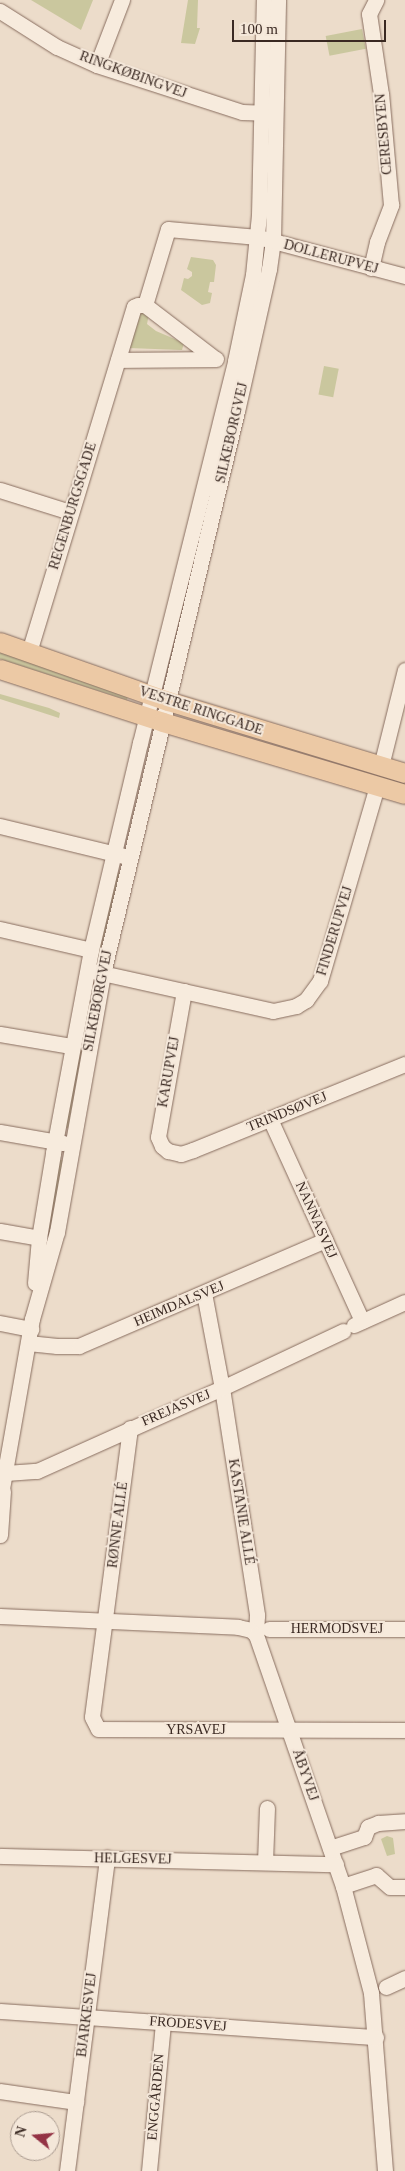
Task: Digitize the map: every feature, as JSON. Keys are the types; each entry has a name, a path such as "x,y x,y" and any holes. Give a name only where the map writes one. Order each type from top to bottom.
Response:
{"main road":[{"name":"VESTRE RINGGADE","path":"0,642 160,699 405,773"},
{"name":"VESTRE RINGGADE","path":"0,669 155,719 405,794"}],"street":[{"path":"97,64 122,0"},
{"name":"SILKEBORGVEJ","path":"0,1535 1,1494 30,1330 39,1238 54,1142 91,950 114,854 155,719 241,363 273,241 264,0"},
{"name":"SILKEBORGVEJ","path":"241,363 258,237 278,0"},
{"name":"CERESBYEN","path":"371,268 377,242 390,205 379,77 369,14 376,0"},
{"name":"RINGKØBINGVEJ","path":"0,11 57,47 97,64 242,112 268,113"},
{"name":"DOLLERUPVEJ","path":"145,305 168,229 258,237 405,276"},
{"name":"REGENBURGSGADE","path":"29,652 132,311 138,305 145,305"},
{"path":"145,305 214,358"},
{"path":"118,360 214,358 241,363"},
{"path":"0,490 70,512"},
{"path":"381,766 405,670"},
{"name":"SILKEBORGVEJ","path":"30,1330 57,1232 103,973 130,858 155,719"},
{"name":"FINDERUPVEJ","path":"87,970 273,1010 296,1006 314,991 324,970 377,786"},
{"path":"0,826 130,858"},
{"name":"SILKEBORGVEJ","path":"0,930 91,950"},
{"name":"KARUPVEJ","path":"168,1151 162,1146 158,1137 184,991"},
{"name":"SILKEBORGVEJ","path":"0,1034 72,1046"},
{"name":"TRINDSØVEJ","path":"168,1151 182,1154 193,1150 405,1064"},
{"name":"NANNASVEJ","path":"270,1119 362,1321"},
{"path":"0,1132 72,1145"},
{"path":"0,1231 39,1238"},
{"name":"HEIMDALSVEJ","path":"30,1330 57,1346 79,1346 325,1240"},
{"name":"KASTANIE ALLÉ","path":"204,1293 222,1388 257,1615 263,1632"},
{"name":"FREJASVEJ","path":"6,1473 37,1471 222,1388 405,1302"},
{"path":"0,1323 30,1330"},
{"name":"RØNNE ALLÉ","path":"105,1621 130,1428"},
{"path":"0,1616 238,1627 263,1632"},
{"name":"YRSAVEJ","path":"105,1621 92,1717 98,1729 405,1730"},
{"name":"HERMODSVEJ","path":"263,1632 405,1629"},
{"name":"ÅBYVEJ","path":"263,1632 289,1730 336,1864 371,1993 376,2037 385,2171"},
{"path":"265,1862 267,1808"},
{"path":"330,1848 364,1837 368,1828 378,1823 405,1821"},
{"name":"HELGESVEJ","path":"0,1856 336,1864"},
{"name":"BJARKESVEJ","path":"67,2171 107,1858"},
{"path":"342,1886 376,1875 390,1887 405,1887"},
{"path":"386,1987 405,1978"},
{"name":"FRODESVEJ","path":"0,2011 376,2037"},
{"name":"ENGGÅRDEN","path":"149,2171 163,2022"},
{"path":"0,2091 76,2102"}],"shaded area":[{"path":"31,0 93,0 81,30"},
{"path":"188,0 198,0 197,28 200,28 195,44 181,43"},
{"path":"362,29 366,49 329,56 326,36"},
{"path":"191,257 213,260 216,265 214,282 210,282 208,292 212,293 210,303 202,305 181,290 184,278 188,279 192,276 192,272 187,269"},
{"path":"144,311 149,314 147,324 156,331 184,343 182,350 128,348 138,315"},
{"path":"324,366 339,369 333,397 318,394"},
{"path":"0,650 128,695 127,700 0,659"},
{"path":"0,694 49,708 60,713 59,718 0,699"},
{"path":"116,872 120,873 99,958 95,957"},
{"path":"89,989 93,989 68,1128 63,1127"},
{"path":"58,1160 63,1160 51,1229 43,1257"},
{"path":"387,1836 393,1838 395,1854 387,1856 381,1839"}]}
